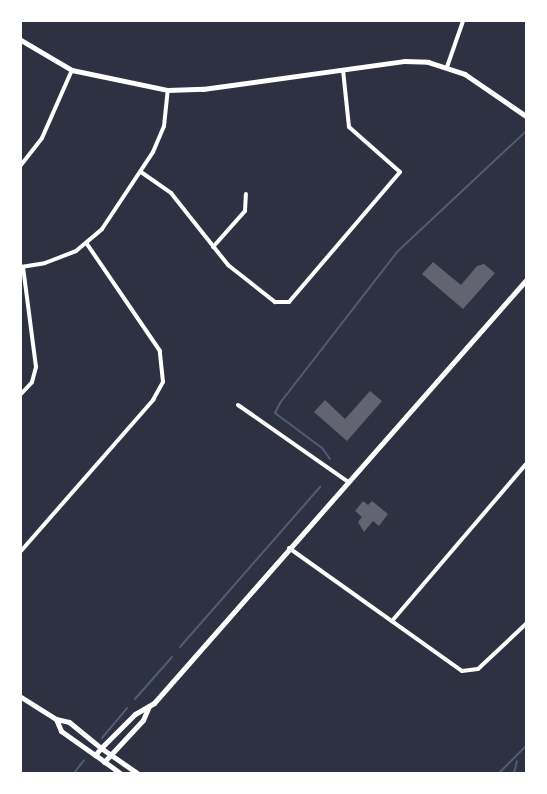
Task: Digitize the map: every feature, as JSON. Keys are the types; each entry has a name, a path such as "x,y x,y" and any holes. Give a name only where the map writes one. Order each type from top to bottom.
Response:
{"main road":[{"path":"104,762 143,720 149,706 526,280"},
{"path":"21,697 56,719 69,722 110,756 137,773"},
{"path":"95,755 135,714 149,706"},
{"path":"56,719 61,731 120,773"}],"street":[{"path":"447,67 463,21"},
{"path":"21,40 72,70 168,90 203,89 405,61 447,67 526,116"},
{"path":"21,165 42,138 72,70"},
{"path":"141,172 171,193 228,265 268,297 280,303 289,302 400,172 349,127 343,70"},
{"path":"21,394 32,382 36,367 22,267 45,263 87,244 117,209 141,172 164,126 168,90"},
{"path":"213,247 245,211 246,194"},
{"path":"21,551 153,400 163,382 160,351 87,244"},
{"path":"238,405 347,481"},
{"path":"392,621 526,464"},
{"path":"289,548 467,672 478,669 526,624"}],"building":[{"path":"433,262 461,285 477,266 484,264 495,273 463,309 422,274"},
{"path":"370,391 382,401 347,441 314,412 325,400 345,419"},
{"path":"363,501 368,505 372,501 388,514 379,526 373,521 364,532 358,522 362,517 355,511"}],"waterway":[{"path":"330,459 322,448 275,413 280,403 398,251 525,132"},
{"path":"180,647 320,487"},
{"path":"135,699 172,657"},
{"path":"102,738 127,708"},
{"path":"499,773 526,746"},
{"path":"74,773 84,760"},
{"path":"514,773 517,761"}]}
